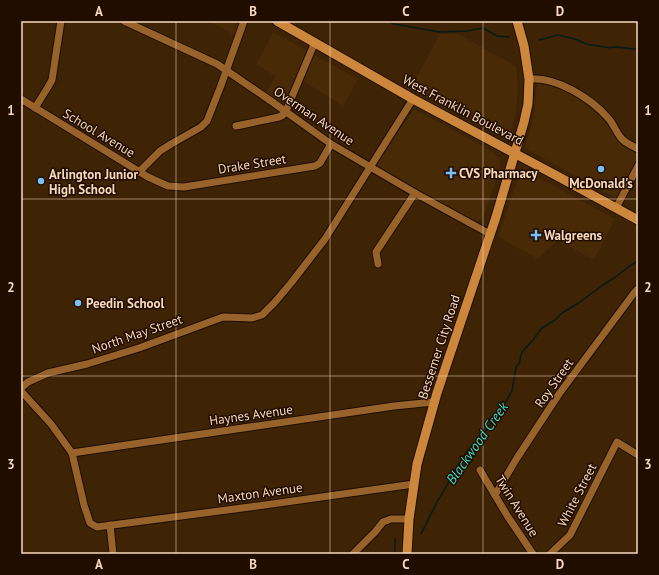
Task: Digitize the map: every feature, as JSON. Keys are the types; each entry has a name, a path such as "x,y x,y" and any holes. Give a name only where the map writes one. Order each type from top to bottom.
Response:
{"main road":[{"name":"West Franklin Boulevard","path":"277,21 413,99 638,220"},
{"name":"Bessemer City Road","path":"407,554 409,519 417,464 434,402 490,234 515,153 528,104 529,79 524,46 517,21"}],"street":[{"path":"35,108 52,80 61,21"},
{"name":"Overman Avenue","path":"124,21 217,64 332,144 415,193 490,234"},
{"path":"139,172 160,151 197,129 207,121 244,21"},
{"path":"236,126 283,115 315,42"},
{"path":"529,79 538,78 555,82 580,96 601,111 610,120 622,139 638,149"},
{"name":"School Avenue","path":"21,99 139,172 165,186"},
{"path":"370,167 413,99"},
{"name":"Drake Street","path":"165,186 184,187 316,166 320,163 332,144"},
{"path":"616,208 638,166"},
{"name":"North May Street","path":"21,389 28,382 48,373 88,364 139,348 223,317 252,318 262,315 275,302 309,261 325,239 370,167"},
{"path":"378,264 376,252 415,193"},
{"name":"Roy Street","path":"494,495 559,394 638,289"},
{"path":"21,389 51,424 72,453"},
{"name":"Haynes Avenue","path":"72,453 394,406 434,402"},
{"name":"White Street","path":"550,554 570,535 617,442 638,455"},
{"name":"Maxton Avenue","path":"72,453 84,505 90,523 98,527 414,484"},
{"name":"Twin Avenue","path":"480,470 508,518 533,554"},
{"path":"353,554 383,522 391,519 409,519"},
{"path":"110,525 114,554"}],"shaded area":[{"path":"208,21 241,21 236,36"},
{"path":"273,32 358,79 343,106 298,78 284,107 265,95 276,76 256,65"},
{"path":"440,34 458,34 516,66 518,87 516,112 509,138 412,86"},
{"path":"544,83 559,88 581,101 601,117 620,142 638,153 638,157 616,198 525,148 534,115 537,84"},
{"path":"414,109 493,152 497,157 500,164 499,171 483,218 474,221 375,166"},
{"path":"528,172 615,219 594,260 558,240 538,259 498,237 520,173"}],"waterway":[{"path":"388,21 394,24 440,32 467,31 483,28 497,36 509,37"},
{"path":"539,40 558,35 575,39 586,44 638,49"},
{"name":"Blackwood Creek","path":"421,534 453,473 468,450 480,439 503,407 512,391 516,367 519,364 522,352 542,328 638,261"},
{"name":"Blackwood Creek","path":"395,539 395,554"}],"place":[{"name":"McDonald's","path":"601,169"},
{"name":"CVS Pharmacy","path":"451,173"},
{"name":"Arlington Junior High School","path":"41,181"},
{"name":"Walgreens","path":"536,235"},
{"name":"Peedin School","path":"78,303"}]}
